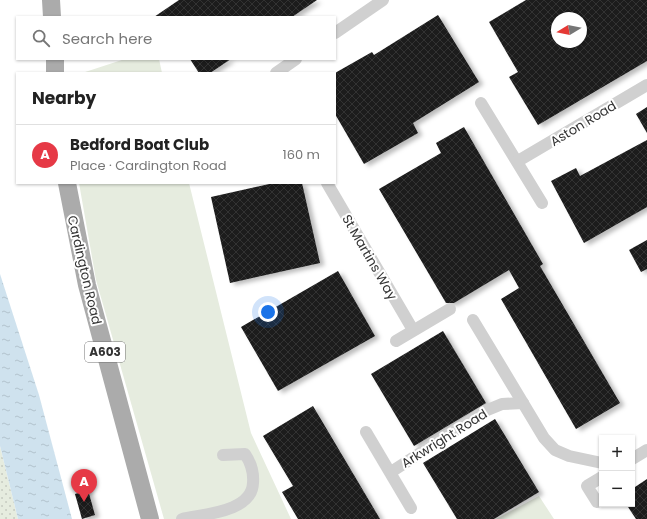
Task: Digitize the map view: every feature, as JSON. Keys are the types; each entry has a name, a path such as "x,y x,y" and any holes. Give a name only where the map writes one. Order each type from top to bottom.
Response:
{"main road":[{"path":"51,0 52,16"},
{"path":"54,60 55,72"},
{"name":"Cardington Road","path":"67,184 87,284 150,519"}],"street":[{"path":"336,32 383,0"},
{"path":"277,72 295,60"},
{"name":"Aston Road","path":"518,161 647,85"},
{"path":"481,103 518,161 542,203"},
{"name":"St Martins Way","path":"327,184 413,330"},
{"path":"396,341 450,309"},
{"path":"473,320 544,438 555,450 569,456 599,462"},
{"name":"Arkwright Road","path":"391,472 485,411 502,404 522,403"},
{"name":"Arkwright Road","path":"366,432 411,508"},
{"path":"635,457 647,450"},
{"path":"182,519 237,507 247,499 253,488 253,475 250,461 244,454 223,455"},
{"path":"597,502 587,486 599,479"}],"shaded area":[{"path":"122,60 159,60 162,72 85,72"},
{"path":"79,184 189,184 251,433 291,519 164,519 96,280"},
{"path":"0,446 18,519 0,519"},
{"path":"539,496 554,519 496,519"}],"water":[{"path":"0,274 39,395 72,519 18,519 0,446"}],"building":[{"path":"179,0 317,0 293,16 155,16"},
{"path":"526,0 647,0 647,61 538,125 509,77 518,72 489,22"},
{"path":"438,15 479,82 413,123 418,133 364,164 336,116 336,72 372,52 374,55"},
{"path":"191,60 230,60 212,72 198,72"},
{"path":"647,107 647,133 636,114"},
{"path":"464,127 543,264 540,266 620,403 576,429 501,299 519,288 509,270 454,303 446,303 379,189 441,153 436,143"},
{"path":"647,140 647,207 584,243 551,181 576,168 580,176"},
{"path":"270,184 302,184 320,263 230,283 211,197"},
{"path":"647,240 647,269 641,272 629,250"},
{"path":"338,271 375,336 278,391 241,327"},
{"path":"443,331 486,403 414,446 371,374"},
{"path":"313,406 380,519 298,519 282,492 293,486 263,436"},
{"path":"495,419 539,492 494,519 457,519 423,463"},
{"path":"647,479 647,519 636,519 628,507 635,507 635,487"},
{"path":"88,490 95,515 82,519 75,494"}],"place":[{"name":"Bedford Boat Club","path":"84,502"}]}
